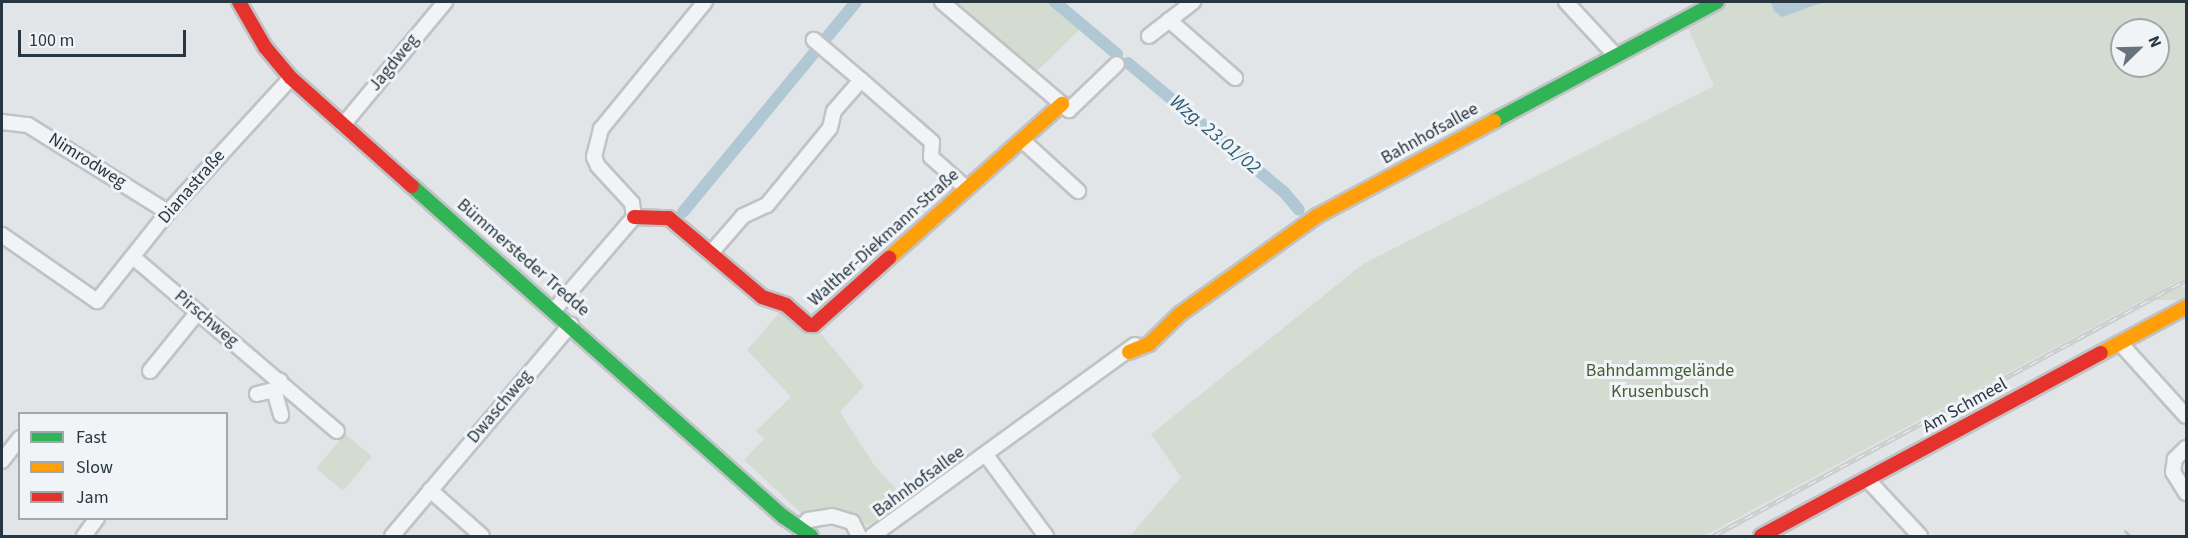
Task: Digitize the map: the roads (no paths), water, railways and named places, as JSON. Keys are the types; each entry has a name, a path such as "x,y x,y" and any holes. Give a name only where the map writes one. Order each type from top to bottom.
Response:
{"street":[{"name":"Bümmersteder Tredde","path":"239,2 265,47 291,78 806,533"},
{"name":"Jagdweg","path":"343,125 445,2"},
{"path":"555,309 634,217 632,203 598,166 594,157 596,140 617,106 705,2"},
{"path":"942,2 1069,110 1117,64"},
{"path":"1566,2 1615,55"},
{"name":"Bahnhofsallee","path":"872,537 1128,352 1149,344 1174,320 1317,216 1717,2"},
{"path":"1149,36 1188,3"},
{"path":"1169,20 1235,78"},
{"path":"814,40 932,142 932,158 966,188"},
{"name":"Dianastraße","path":"2,235 97,301 168,212 291,78"},
{"path":"711,253 743,216 767,205 830,128 834,111 861,80"},
{"name":"Walther-Diekmann-Straße","path":"634,217 669,218 762,297 786,305 809,326 814,325 1062,104"},
{"name":"Nimrodweg","path":"2,122 28,125 168,212"},
{"path":"1022,141 1078,191"},
{"name":"Pirschweg","path":"133,256 198,312 277,386 337,431"},
{"name":"Am Schmeel","path":"1761,537 2187,307"},
{"path":"150,371 198,312"},
{"name":"Dwaschweg","path":"392,537 571,324"},
{"path":"2120,343 2187,416"},
{"path":"257,394 277,386 281,415"},
{"path":"2,461 18,441"},
{"path":"2187,448 2175,459 2173,472 2187,493"},
{"name":"Bahnhofsallee","path":"986,455 1046,536"},
{"path":"1867,479 1920,537"},
{"path":"430,490 482,537"},
{"name":"Bümmersteder Tredde","path":"806,533 808,520 832,516 852,522 859,537"},
{"path":"84,537 96,520"}],"water":[{"path":"1771,2 1824,2 1782,17 1774,11"}],"waterway":[{"path":"827,37 856,2"},
{"name":"Wzg. 23.01/02","path":"1055,2 1117,54"},
{"path":"683,212 814,53"},
{"name":"Wzg. 23.01/02","path":"1128,63 1284,192 1299,210"},
{"path":"2125,531 2130,536"}],"railway":[{"path":"1713,536 2186,280"}],"park label":[{"name":"Bahndammgelände Krusenbusch","path":"1660,382"}]}
